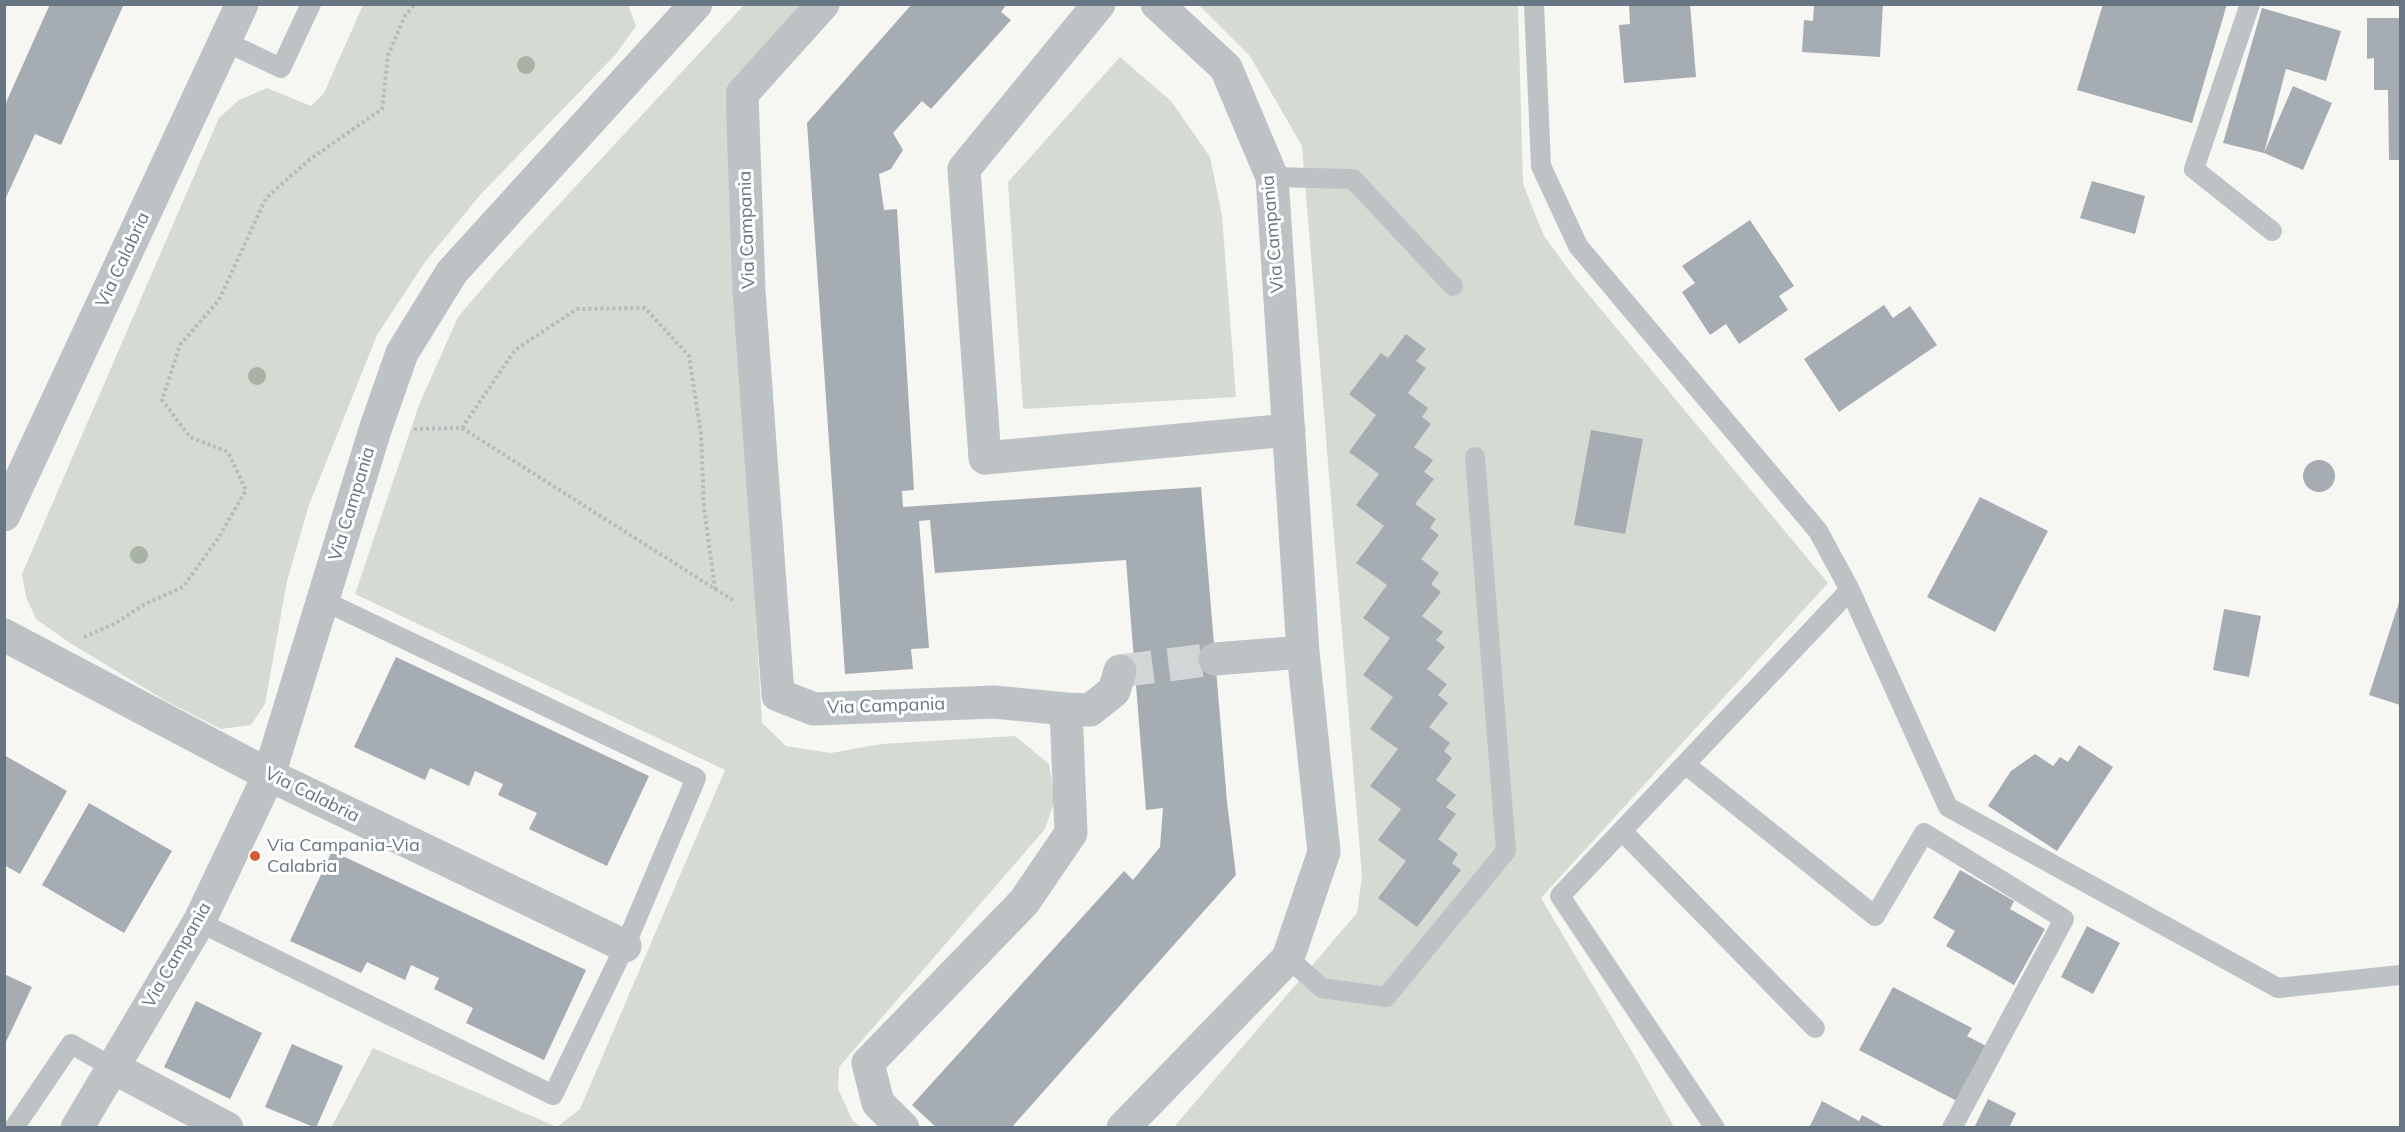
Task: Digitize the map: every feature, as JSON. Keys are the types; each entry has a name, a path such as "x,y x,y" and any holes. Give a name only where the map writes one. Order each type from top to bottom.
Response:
{"street":[{"name":"Via Calabria","path":"4,515 242,4"},
{"name":"Via Campania","path":"77,1128 199,922 269,775 375,430 402,353 452,272 696,4"},
{"name":"Via Campania","path":"823,4 742,94 749,291 778,695 814,709 994,702 1066,709"},
{"path":"1099,4 964,169 985,458 1289,430"},
{"name":"Via Campania","path":"1123,1128 1288,958 1323,852 1303,652 1275,253 1272,177 1226,68 1157,4"},
{"name":"Via Calabria","path":"4,635 269,775 625,946"},
{"path":"1215,659 1303,652"},
{"path":"903,1128 878,1103 868,1063 1024,902 1071,833 1066,709 1090,710 1114,691 1120,671"},
{"path":"112,1067 227,1128"}],"lane":[{"path":"224,41 281,68 311,4"},
{"path":"1534,4 1541,166 1578,246 1818,531 1850,590 1948,807 2278,988 2400,975"},
{"path":"2250,4 2194,169 2272,231"},
{"path":"1272,177 1353,179 1453,286"},
{"path":"1288,958 1322,988 1386,997 1506,851 1475,457"},
{"path":"1715,1128 1560,896 1850,590"},
{"path":"199,922 553,1095 625,946 696,778 322,600"},
{"path":"1685,764 1875,916 1924,833 2064,919 1952,1128"},
{"path":"1622,831 1815,1028"},
{"path":"15,1128 71,1044 112,1067"}],"path":[{"path":"53,660 69,643 114,624 145,604 183,587 219,537 246,490 228,453 190,437 162,400 180,345 219,300 266,198 309,160 382,109 388,55 405,16 415,4"},
{"path":"462,428 515,350 577,309 645,308 688,356 701,434 704,507 715,589"},
{"path":"375,430 462,428 772,625"}],"shaded area":[{"path":"363,5 628,5 636,26 616,54 480,195 425,262 377,335 309,505 287,581 265,704 251,725 221,729 166,701 70,643 36,619 26,597 22,574 219,118 239,100 267,88 311,106 324,93"},
{"path":"744,5 801,5 725,92 762,723 786,746 831,753 881,744 1015,736 1049,764 1055,800 1045,829 839,1067 838,1089 853,1121 861,1127 331,1128 373,1048 557,1127 580,1109 725,770 355,594 419,405 458,317 498,270"},
{"path":"1199,5 1518,5 1523,184 1544,236 1574,277 1828,583 1541,898 1674,1127 1173,1128 1357,913 1362,876 1302,146 1250,56"},
{"path":"1120,57 1171,101 1210,157 1222,216 1236,397 1023,409 1008,182"}],"building":[{"path":"50,4 124,4 61,145 35,134 4,202 4,107"},
{"path":"912,4 1007,4 1001,12 1011,20 931,109 922,101 893,133 903,150 891,169 879,174 884,210 897,209 914,490 902,491 903,507 1201,487 1227,802 1236,875 1011,1128 937,1128 912,1105 1124,871 1133,880 1160,847 1163,808 1146,810 1126,560 935,573 930,520 919,521 929,648 911,649 913,669 845,674 807,123"},
{"path":"1629,4 1690,4 1696,77 1624,83 1619,25 1630,24"},
{"path":"1814,4 1883,4 1880,57 1802,52 1804,20 1813,21"},
{"path":"2103,4 2227,4 2192,123 2077,90"},
{"path":"2262,8 2341,31 2326,81 2286,69 2264,153 2223,143"},
{"path":"2367,18 2400,18 2400,160 2389,160 2388,90 2374,90 2374,58 2367,59"},
{"path":"2293,86 2332,103 2303,170 2264,153"},
{"path":"2092,181 2145,196 2135,234 2080,218"},
{"path":"1750,220 1794,286 1779,296 1788,310 1739,344 1726,324 1710,335 1682,292 1695,283 1682,266"},
{"path":"1884,305 1893,318 1910,306 1937,345 1839,412 1804,359"},
{"path":"1406,334 1426,349 1416,361 1426,368 1408,393 1428,408 1422,417 1431,424 1414,447 1433,460 1424,472 1434,479 1415,504 1436,519 1430,528 1439,535 1421,559 1439,573 1431,584 1441,592 1422,616 1443,632 1436,640 1445,647 1427,669 1447,684 1438,695 1448,703 1429,727 1450,743 1444,751 1452,758 1436,780 1456,795 1446,807 1456,814 1438,839 1458,854 1452,863 1461,870 1417,927 1378,898 1406,861 1378,840 1401,809 1370,786 1398,749 1370,729 1393,697 1363,675 1390,638 1363,618 1387,585 1356,563 1384,526 1356,505 1379,474 1349,452 1376,415 1349,394 1381,353 1388,358"},
{"path":"1591,430 1643,439 1625,534 1574,525"},
{"path":"2319,460 2331,464 2335,476 2331,488 2319,492 2307,488 2303,476 2307,464"},
{"path":"1980,497 2048,531 1995,632 1927,597"},
{"path":"2400,599 2400,705 2369,695"},
{"path":"2224,609 2261,616 2249,677 2213,670"},
{"path":"396,657 649,776 607,866 529,829 537,813 498,795 503,784 475,771 469,786 430,768 425,780 354,747"},
{"path":"2079,745 2113,767 2057,851 1988,806 2011,771 2035,754 2053,766 2060,757 2068,762"},
{"path":"4,755 67,791 20,874 4,865"},
{"path":"89,803 172,851 124,933 42,885"},
{"path":"332,851 586,970 544,1060 466,1023 473,1008 434,989 439,978 411,965 405,980 367,962 361,973 290,941"},
{"path":"1960,870 2014,901 2010,909 2045,929 2014,985 1946,946 1955,931 1933,918"},
{"path":"2087,926 2120,943 2093,994 2061,977"},
{"path":"4,974 32,987 4,1046"},
{"path":"1893,987 1972,1028 1967,1036 1986,1046 1957,1101 1859,1050"},
{"path":"196,1001 262,1033 230,1099 164,1067"},
{"path":"292,1044 343,1066 316,1128 265,1107"},
{"path":"1988,1099 2016,1113 2009,1128 1974,1128"},
{"path":"1822,1101 1859,1121 1862,1115 1886,1128 1809,1128"}],"tunnel":[{"path":"1120,671 1215,659"}],"place":[{"name":"Via Campania-Via Calabria","path":"255,856"}]}
